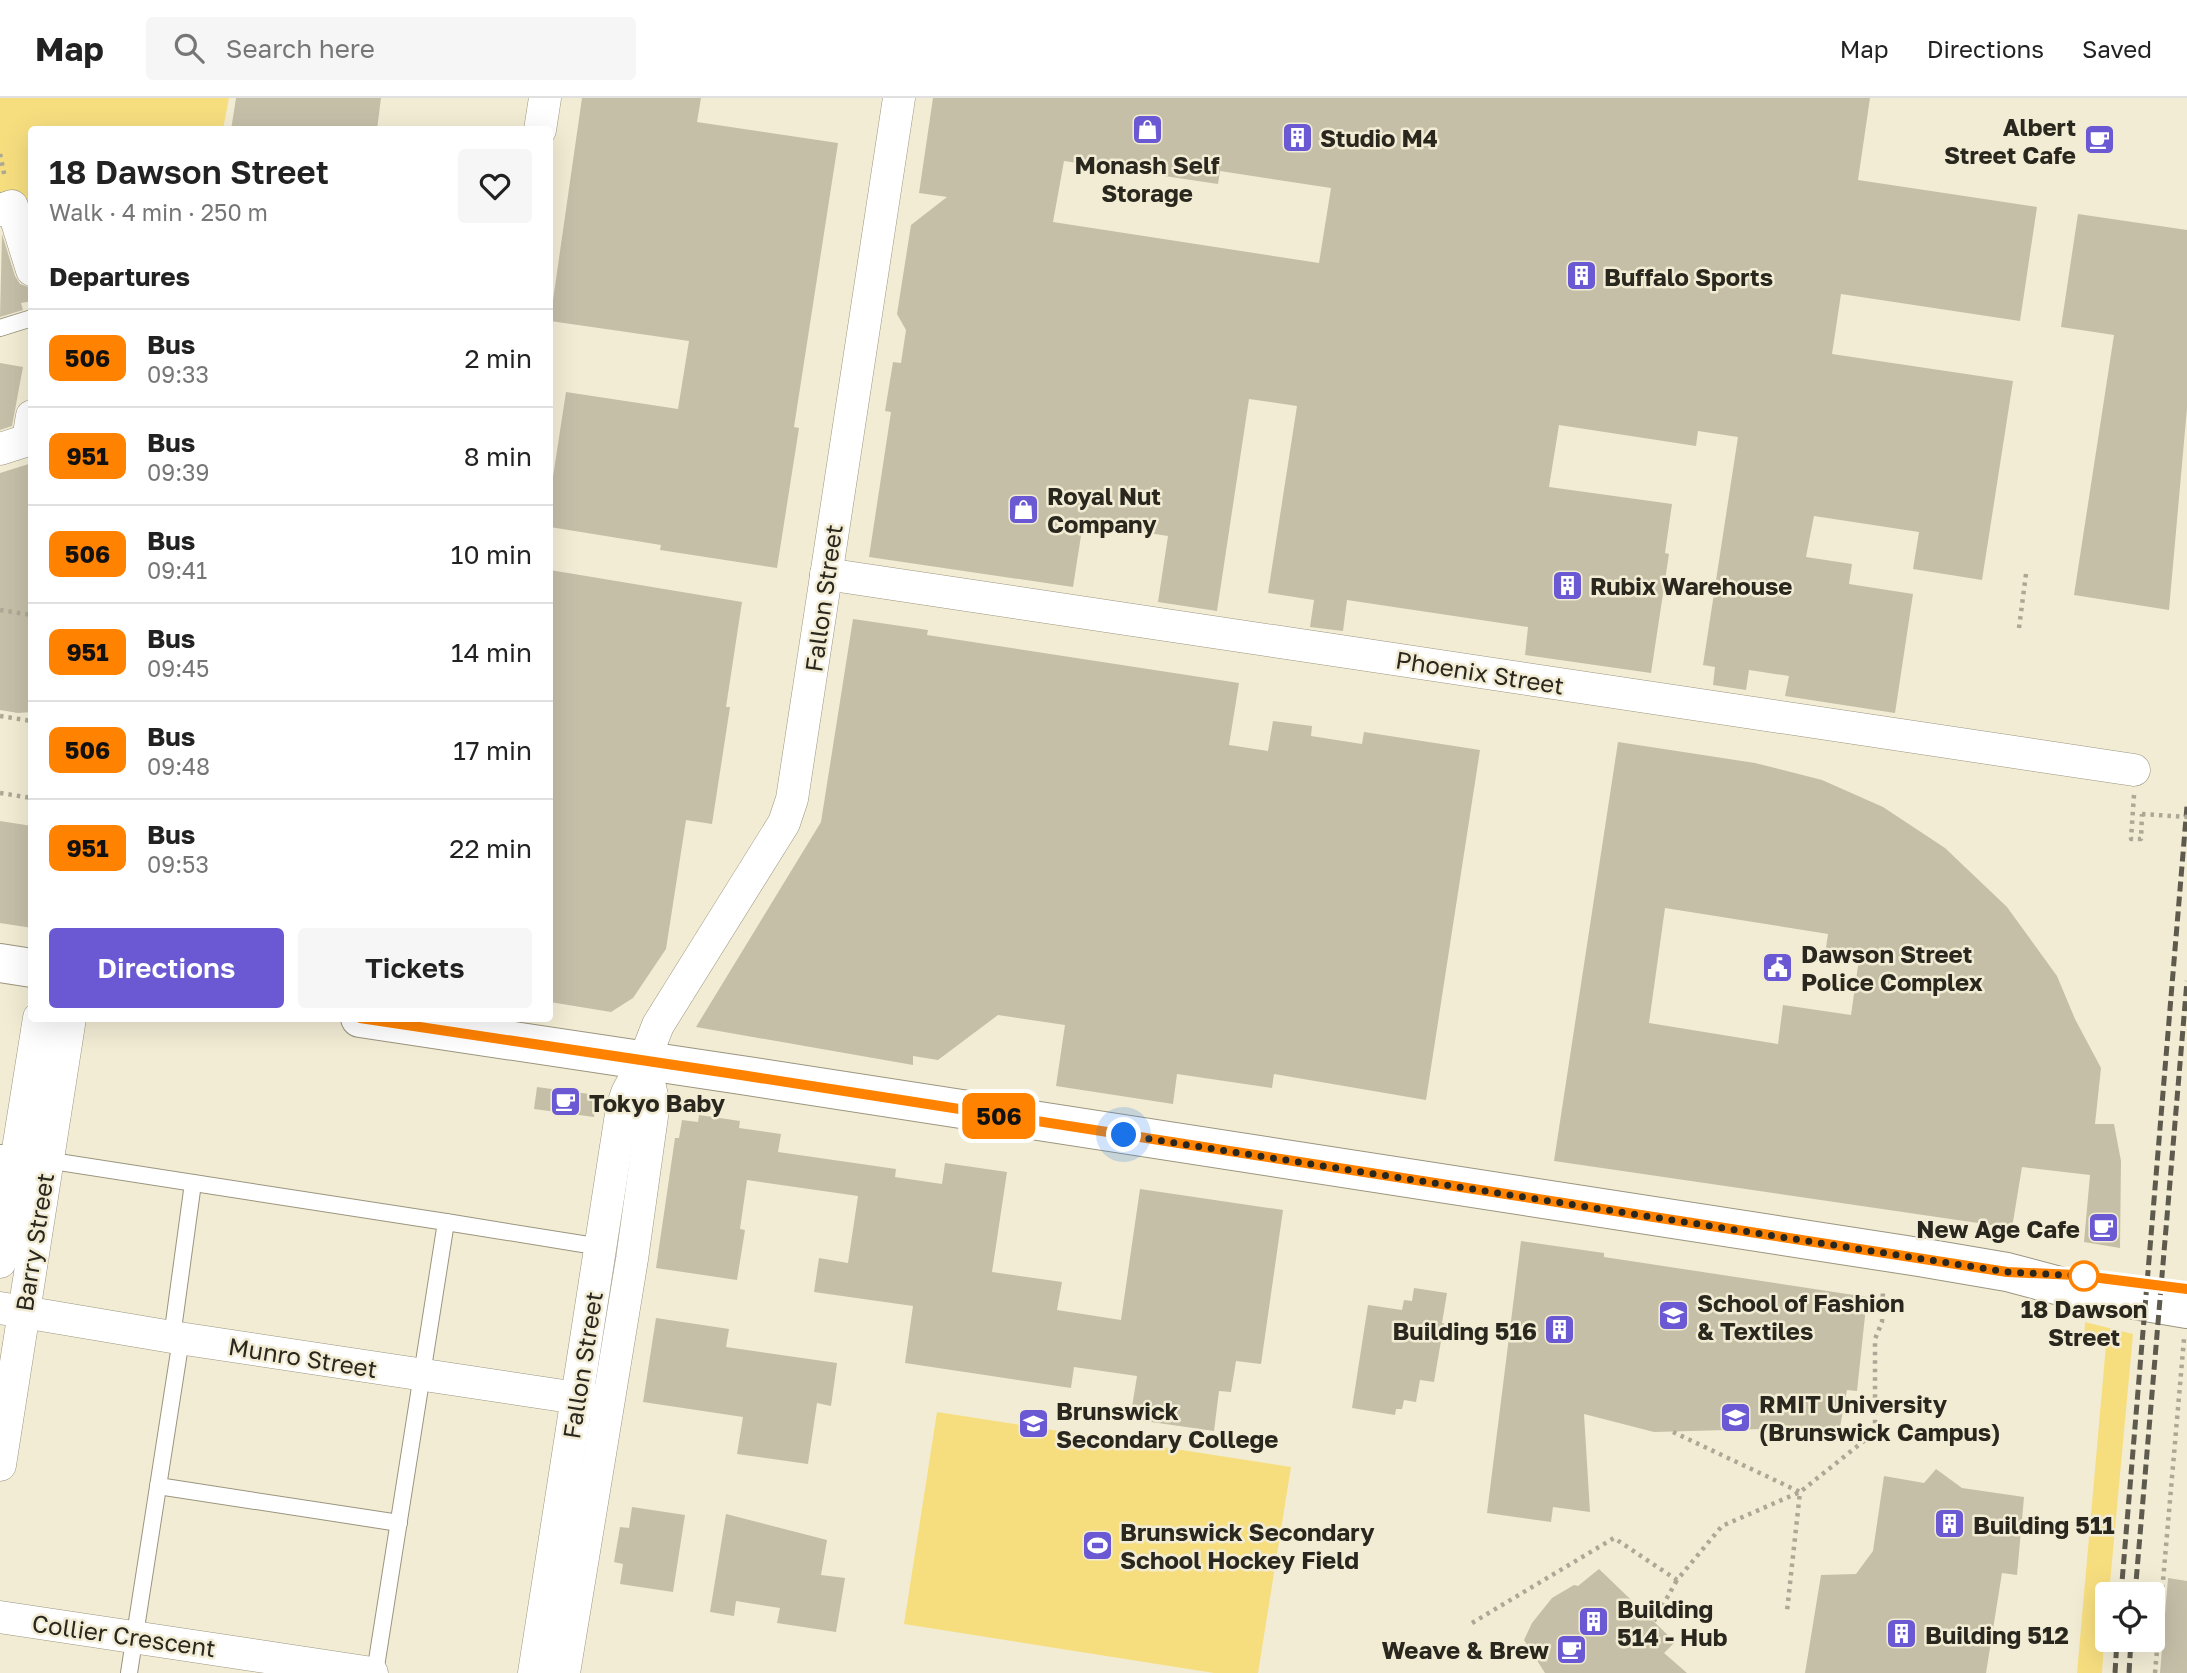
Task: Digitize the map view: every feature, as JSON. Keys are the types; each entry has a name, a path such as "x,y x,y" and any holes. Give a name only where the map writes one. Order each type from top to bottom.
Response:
{"street":[{"path":"541,126 545,98"},
{"name":"Fallon Street","path":"564,1673 593,1401 601,1247 622,1108 658,1024 788,812 805,718 899,98"},
{"path":"0,210 12,206 28,257"},
{"path":"0,449 28,440"},
{"name":"Phoenix Street","path":"826,574 2134,770"},
{"path":"0,963 28,967"},
{"name":"Barry Street","path":"0,1262 8,1154 37,1022"},
{"name":"Barry Street","path":"0,1465 12,1310 47,1160 69,1022"},
{"path":"402,1022 2007,1272 2186,1323"},
{"name":"Fallon Street","path":"534,1673 593,1401 632,1259 653,1109 644,1061"},
{"path":"2007,1272 2076,1275 2187,1289"},
{"name":"Munro Street","path":"12,1310 176,1338 593,1401"},
{"name":"Collier Crescent","path":"0,1617 373,1673"}],"lane":[{"path":"0,328 28,319"},
{"path":"8,1154 601,1247"},
{"path":"129,1673 158,1486 193,1183"},
{"path":"373,1673 446,1222"},
{"path":"158,1486 399,1523"}],"path":[{"path":"2019,628 2026,574"},
{"path":"0,610 28,614"},
{"path":"0,716 28,720"},
{"path":"0,793 28,797"},
{"path":"2134,813 2131,839 2141,839 2142,814 2187,817"},
{"path":"1654,1620 1678,1580 1722,1526 1800,1492 1875,1432 1875,1339 1882,1322 1883,1289"},
{"path":"2155,1673 2186,1323"},
{"path":"1673,1432 1800,1492"},
{"path":"1787,1611 1800,1492"},
{"path":"1472,1623 1614,1538 1678,1580"}],"shaded area":[{"path":"0,98 229,98 224,126 28,126 28,212 0,201"},
{"path":"2085,1322 2133,1334 2110,1582 2095,1582 2095,1652 2103,1652 2102,1673 2077,1673 2106,1345 2084,1343"},
{"name":"Brunswick Secondary School Hockey Field","path":"937,1412 1291,1467 1258,1673 1214,1673 904,1624"}],"building":[{"path":"236,98 381,98 378,126 232,126"},
{"path":"582,98 701,98 697,122 838,143 794,427 799,428 777,568 660,550 661,545 553,527 553,476 566,392 678,409 689,341 553,321 553,300"},
{"path":"933,98 1870,98 1858,180 2037,207 2020,321 1841,294 1832,354 2013,381 1982,580 1913,569 1919,532 1814,516 1806,557 1852,564 1849,584 1913,594 1895,713 1785,696 1789,676 1749,670 1746,690 1713,685 1715,667 1703,665 1738,437 1698,431 1696,446 1559,425 1549,487 1672,504 1665,553 1669,554 1651,673 1525,655 1528,627 1347,600 1343,631 1310,627 1314,600 1268,593 1297,406 1249,399 1217,611 1158,602 1168,536 1083,523 1073,587 869,557 891,412 885,411 893,362 901,363 906,330 897,314 911,225 947,197 919,193","holes":["1064,161 1218,184 1220,171 1331,188 1319,263 1053,222"]},
{"path":"2088,127 2112,131 2109,152 2085,148"},
{"path":"2078,214 2187,230 2187,408 2169,610 2074,595 2114,335 2061,327"},
{"path":"2,234 15,276 20,284 28,287 28,302 21,303 23,310 0,317"},
{"path":"0,363 23,367 12,426 0,430"},
{"path":"28,464 28,712 0,710 0,473"},
{"path":"553,570 742,602 726,707 730,707 712,824 686,820 666,949 633,998 611,1012 553,1002"},
{"path":"853,619 928,630 927,635 1239,683 1229,745 1268,751 1273,721 1312,726 1311,736 1362,744 1364,732 1480,750 1426,1100 1274,1074 1272,1088 1177,1074 1173,1104 1056,1086 1065,1025 998,1015 938,1060 913,1056 913,1065 696,1027 821,822"},
{"path":"1618,742 1755,763 1822,780 1883,807 1945,848 2007,907 2057,976 2075,1019 2101,1068 2095,1124 2114,1124 2121,1161 2120,1248 2084,1242 2090,1175 2022,1167 2012,1228 1554,1161","holes":["1665,908 1828,934 1825,954 1859,959 1851,1015 1783,1005 1778,1044 1649,1023"]},
{"path":"0,821 28,825 28,927 0,923"},
{"name":"Tokyo Baby","path":"537,1087 597,1095 594,1117 534,1109"},
{"path":"699,1115 740,1121 739,1128 781,1134 778,1152 896,1169 895,1177 942,1184 945,1163 1007,1172 992,1272 1062,1282 1057,1310 1121,1320 1140,1189 1283,1210 1261,1364 1236,1361 1231,1392 1219,1391 1214,1431 1130,1419 1137,1376 1074,1367 1071,1388 905,1363 913,1306 814,1292 819,1258 848,1263 858,1196 747,1180 740,1229 745,1230 737,1280 656,1268 675,1138 679,1138 682,1120 698,1122"},
{"path":"1521,1241 1604,1253 1604,1257 1867,1297 1857,1391 1847,1390 1840,1427 1654,1432 1584,1414 1590,1512 1553,1507 1551,1522 1487,1513"},
{"path":"1414,1288 1447,1293 1434,1382 1420,1380 1416,1402 1404,1400 1402,1409 1396,1409 1395,1415 1352,1408 1368,1305 1402,1310 1404,1300 1412,1301"},
{"path":"656,1318 729,1329 726,1347 837,1363 831,1406 817,1403 808,1464 737,1454 743,1417 643,1402"},
{"path":"1936,1469 1962,1488 2024,1497 2017,1575 2002,1573 1986,1673 1805,1673 1821,1575 1856,1574 1873,1551 1884,1476 1924,1483"},
{"path":"632,1507 685,1515 673,1592 620,1584 623,1564 614,1562 620,1527 629,1528"},
{"path":"726,1514 827,1540 821,1575 845,1578 836,1632 777,1623 780,1608 736,1601 734,1616 710,1612"},
{"name":"Building 514 - Hub","path":"1599,1569 1675,1642 1664,1653 1687,1673 1545,1673 1524,1640 1532,1623 1552,1598 1574,1585 1578,1586"},
{"path":"2168,1578 2187,1581 2187,1673 2160,1673 2162,1652 2165,1652"}],"railway":[{"path":"2122,1582 2187,806"},
{"path":"2136,1582 2187,981"},
{"path":"2115,1673 2116,1652"},
{"path":"2129,1673 2130,1652"}],"bus line":[{"name":"506","path":"386,1022 2007,1272 2076,1275 2187,1289"}],"place":[{"name":"Monash Self Storage","path":"1147,130"},
{"name":"Studio M4","path":"1297,137"},
{"name":"Albert Street Cafe","path":"2099,140"},
{"name":"Buffalo Sports","path":"1581,276"},
{"name":"Royal Nut Company","path":"1024,509"},
{"name":"Rubix Warehouse","path":"1567,585"},
{"name":"Dawson Street Police Complex","path":"1778,967"},
{"name":"Tokyo Baby","path":"566,1102"},
{"name":"New Age Cafe","path":"2103,1228"},
{"name":"18 Dawson Street","path":"2084,1276"},
{"name":"School of Fashion & Textiles","path":"1674,1316"},
{"name":"Building 516","path":"1560,1330"},
{"name":"RMIT University (Brunswick Campus)","path":"1736,1417"},
{"name":"Brunswick Secondary College","path":"1033,1424"},
{"name":"Building 511","path":"1950,1524"},
{"name":"Brunswick Secondary School Hockey Field","path":"1097,1545"},
{"name":"Building 514 - Hub","path":"1594,1622"},
{"name":"Building 512","path":"1902,1634"},
{"name":"Weave & Brew","path":"1572,1649"}],"route":[{"path":"1124,1135 2007,1272 2084,1276"}]}
